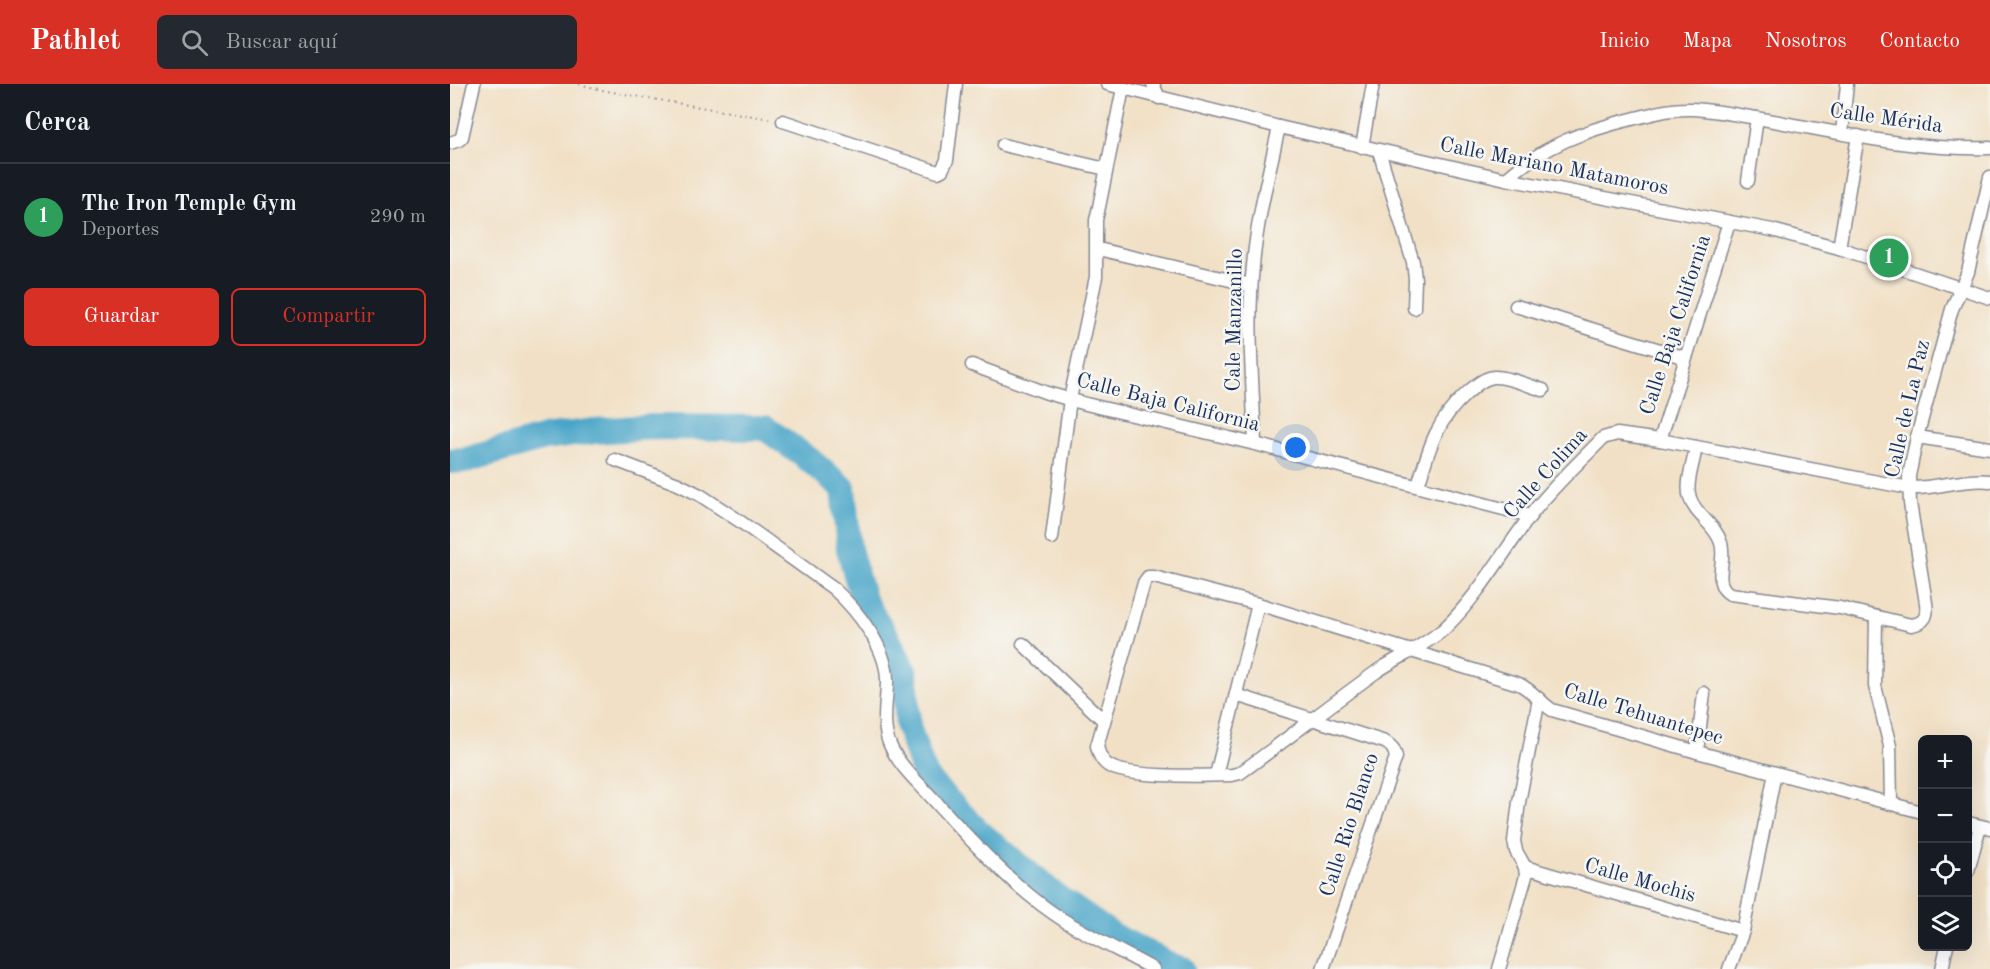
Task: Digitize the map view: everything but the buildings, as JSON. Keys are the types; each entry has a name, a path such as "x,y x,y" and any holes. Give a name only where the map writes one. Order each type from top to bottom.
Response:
{"street":[{"path":"450,143 462,137 474,84"},
{"path":"783,121 938,172 942,170 947,160 956,84"},
{"name":"Calle Mariano Matamoros","path":"1107,84 1379,151 1506,179 1782,233 1839,248 1990,298"},
{"path":"1153,84 1159,98"},
{"path":"1362,147 1373,84"},
{"path":"1842,133 1847,84"},
{"path":"1052,538 1070,399 1094,294 1098,249 1096,220 1122,88"},
{"name":"Calle Mérida","path":"1506,179 1524,164 1571,137 1659,112 1692,109 1858,136 1935,146 1990,148"},
{"path":"1748,181 1757,118"},
{"name":"Cale Manzanillo","path":"1255,444 1251,285 1259,220 1279,127"},
{"path":"1839,248 1858,136"},
{"path":"1003,145 1106,170"},
{"path":"1379,151 1413,262 1414,308"},
{"name":"Calle de La Paz","path":"1696,447 1689,496 1721,541 1722,559 1719,584 1724,591 1730,594 1840,608 1911,625 1919,624 1924,620 1927,613 1909,488 1917,437 1952,309 1968,272 1990,177"},
{"name":"Calle Baja California","path":"1660,440 1729,222"},
{"path":"1098,249 1251,285"},
{"path":"1516,306 1686,358"},
{"name":"Calle Baja California","path":"972,365 1070,399 1255,444 1530,516"},
{"path":"1418,486 1429,447 1442,420 1451,407 1478,384 1495,377 1543,390"},
{"name":"Calle Colima","path":"1104,721 1097,746 1101,759 1108,766 1153,774 1216,776 1240,773 1380,669 1413,650 1444,628 1465,606 1530,516 1603,438 1617,434 1660,440 1909,488 1933,488 1961,481 1990,481"},
{"path":"1917,437 1990,448"},
{"path":"615,459 678,484 710,501 834,589 848,602 869,632 886,667 886,730 888,741 901,763 967,836 1043,905 1065,921 1153,969"},
{"name":"Calle Tehuantepec","path":"1104,721 1144,583 1148,578 1163,578 1413,650 1519,684 1534,692 1552,710 1697,752 1918,811"},
{"path":"1216,776 1258,604"},
{"path":"1876,617 1875,686 1890,746 1891,804"},
{"path":"1023,644 1104,721"},
{"path":"1697,752 1704,693"},
{"name":"Calle Rio Blanco","path":"1236,695 1314,718 1391,745 1396,757 1323,969"},
{"path":"1499,969 1524,887 1525,867 1516,851 1515,841 1519,802 1539,699"},
{"path":"1729,969 1743,932 1775,773"},
{"path":"1972,855 1979,826"},
{"name":"Calle Mochis","path":"1525,867 1743,932"},
{"path":"1942,969 1946,951"}],"path":[{"path":"579,84 606,91 783,121"}],"waterway":[{"path":"450,461 466,460 544,438 595,431 652,427 765,428 807,458 843,488 849,549 863,600 888,639 905,673 908,726 925,777 980,833 1057,897 1110,934 1182,969"}],"place":[{"name":"The Iron Temple Gym","path":"1889,258"}]}
